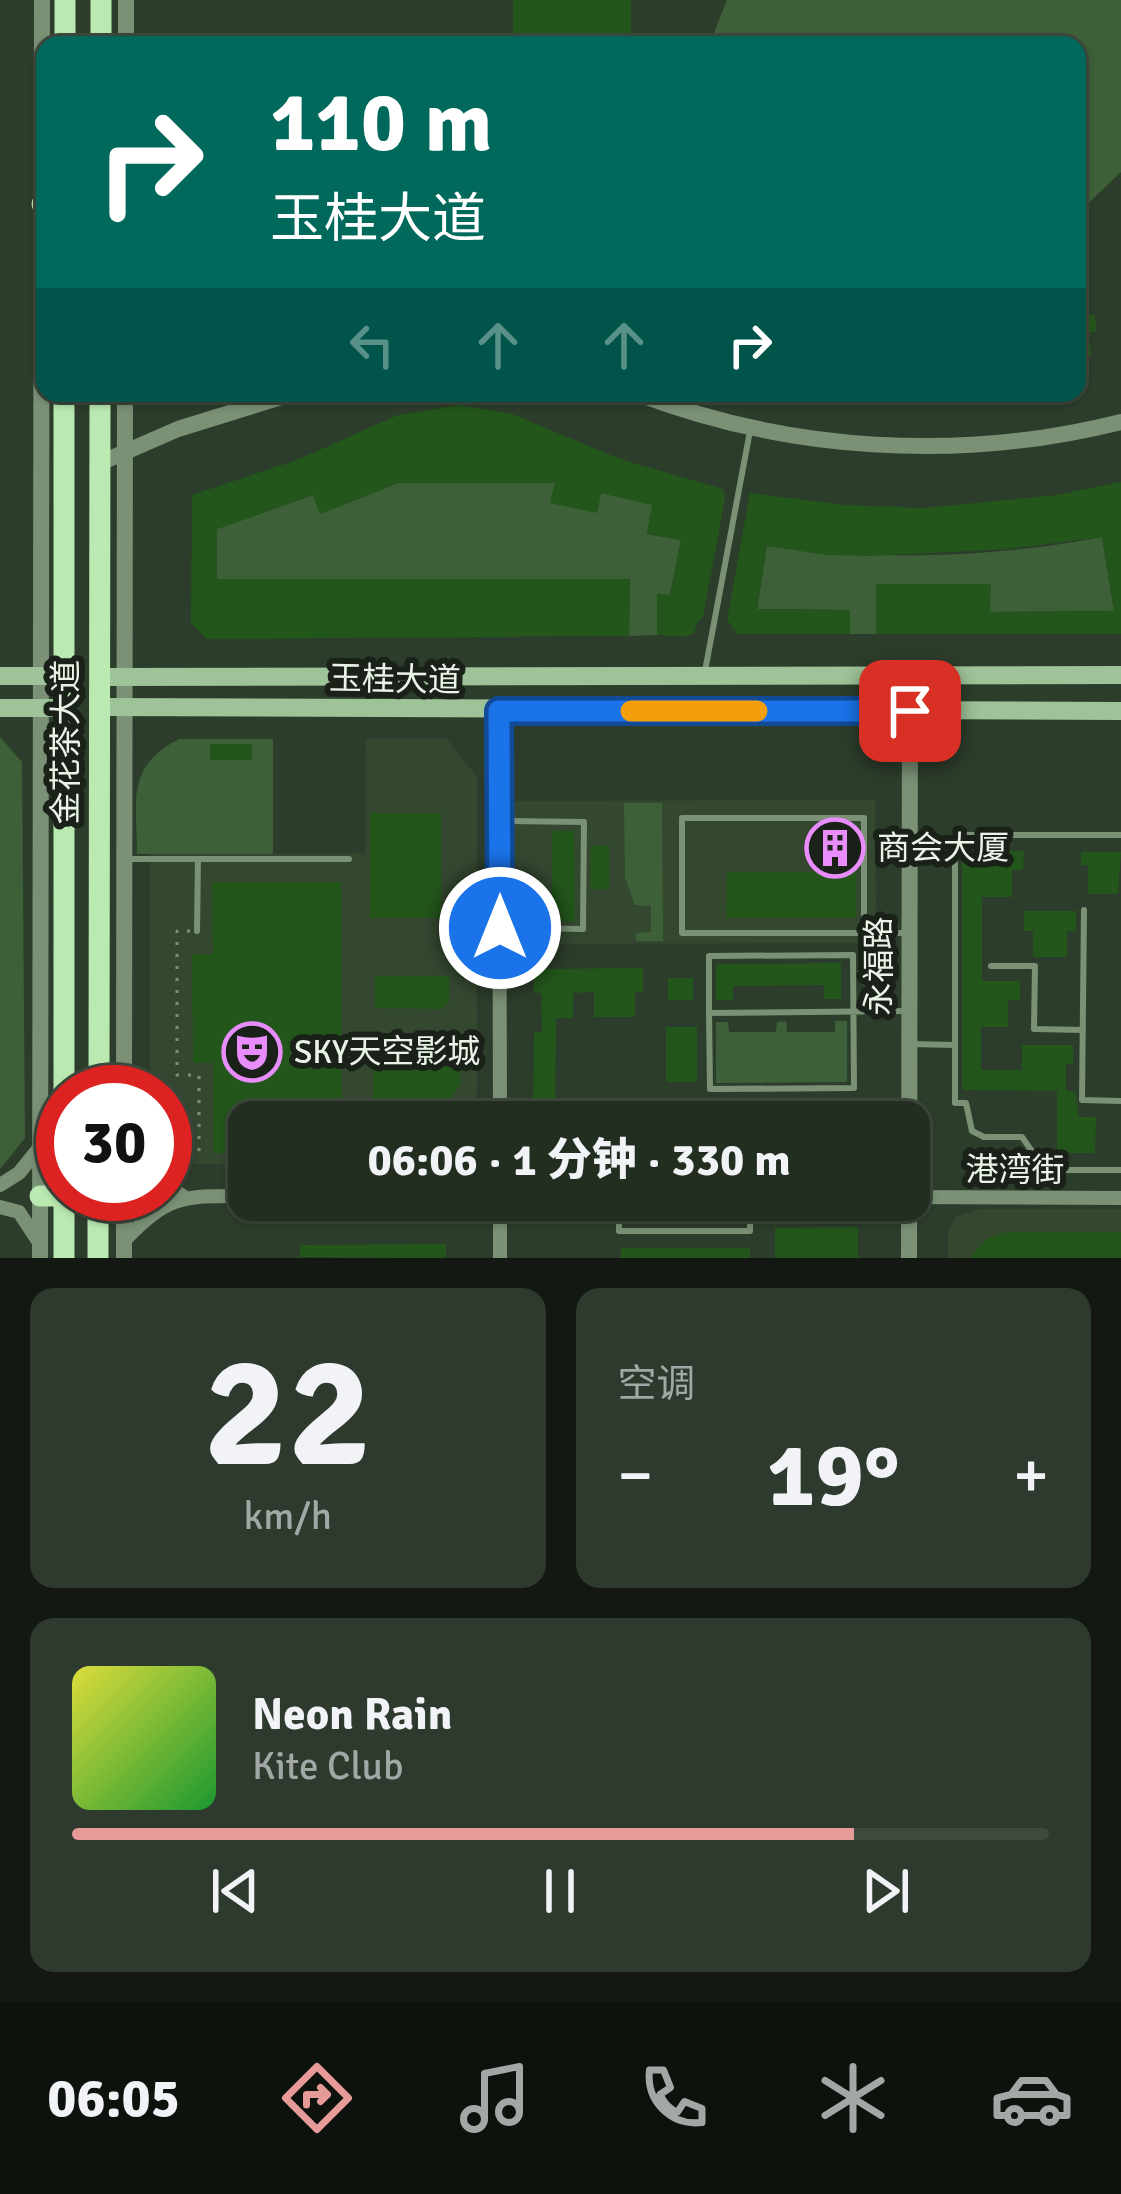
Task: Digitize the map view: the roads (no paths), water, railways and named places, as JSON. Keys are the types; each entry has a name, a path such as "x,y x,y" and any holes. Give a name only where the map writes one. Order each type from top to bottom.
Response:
{"main road":[{"path":"64,0 64,36"},
{"path":"101,0 101,36"},
{"name":"金花茶大道","path":"63,1065 52,708 64,402"},
{"name":"金花茶大道","path":"98,1065 100,402"},
{"name":"玉桂大道","path":"100,677 1121,675"},
{"path":"0,676 53,676"},
{"name":"玉桂大道","path":"100,707 1121,711"},
{"path":"0,708 52,708"},
{"path":"64,1221 64,1258"},
{"path":"98,1221 98,1258"}],"street":[{"path":"42,0 42,36"},
{"path":"126,0 126,36"},
{"path":"48,402 53,676"},
{"path":"124,1065 125,402"},
{"path":"100,463 178,429 265,402"},
{"path":"666,402 751,427 841,441 924,446 1011,441 1121,422"},
{"name":"永福路","path":"909,1101 910,674"},
{"path":"42,1065 52,708"},
{"path":"499,711 500,1101"},
{"path":"0,1184 19,1173 36,1152"},
{"path":"192,1196 228,1196"},
{"name":"港湾街","path":"930,1197 1121,1198"},
{"path":"0,1207 19,1212 40,1251"},
{"path":"124,1249 144,1221"},
{"path":"500,1221 500,1258"},
{"name":"永福路","path":"909,1221 909,1258"}],"lane":[{"path":"704,674 751,427"},
{"path":"864,933 864,818 682,818 682,933 864,933 909,933"},
{"path":"500,821 584,822 583,929 500,928"},
{"path":"1121,835 955,835 955,1103 966,1103 972,1131 984,1138 1022,1137 1045,1170 1121,1170"},
{"path":"124,859 349,859"},
{"path":"197,931 198,859"},
{"path":"1084,910 1082,1100 1121,1101"},
{"path":"853,955 854,1011 854,1088 710,1089 709,956 853,955"},
{"path":"991,966 1035,966 1034,1029 1083,1030"},
{"path":"709,1012 909,1011"},
{"path":"909,1044 955,1045"},
{"path":"619,1221 619,1231 750,1231 750,1221"}],"place":[{"name":"商会大厦","path":"835,848"},
{"name":"SKY天空影城","path":"252,1052"}]}
